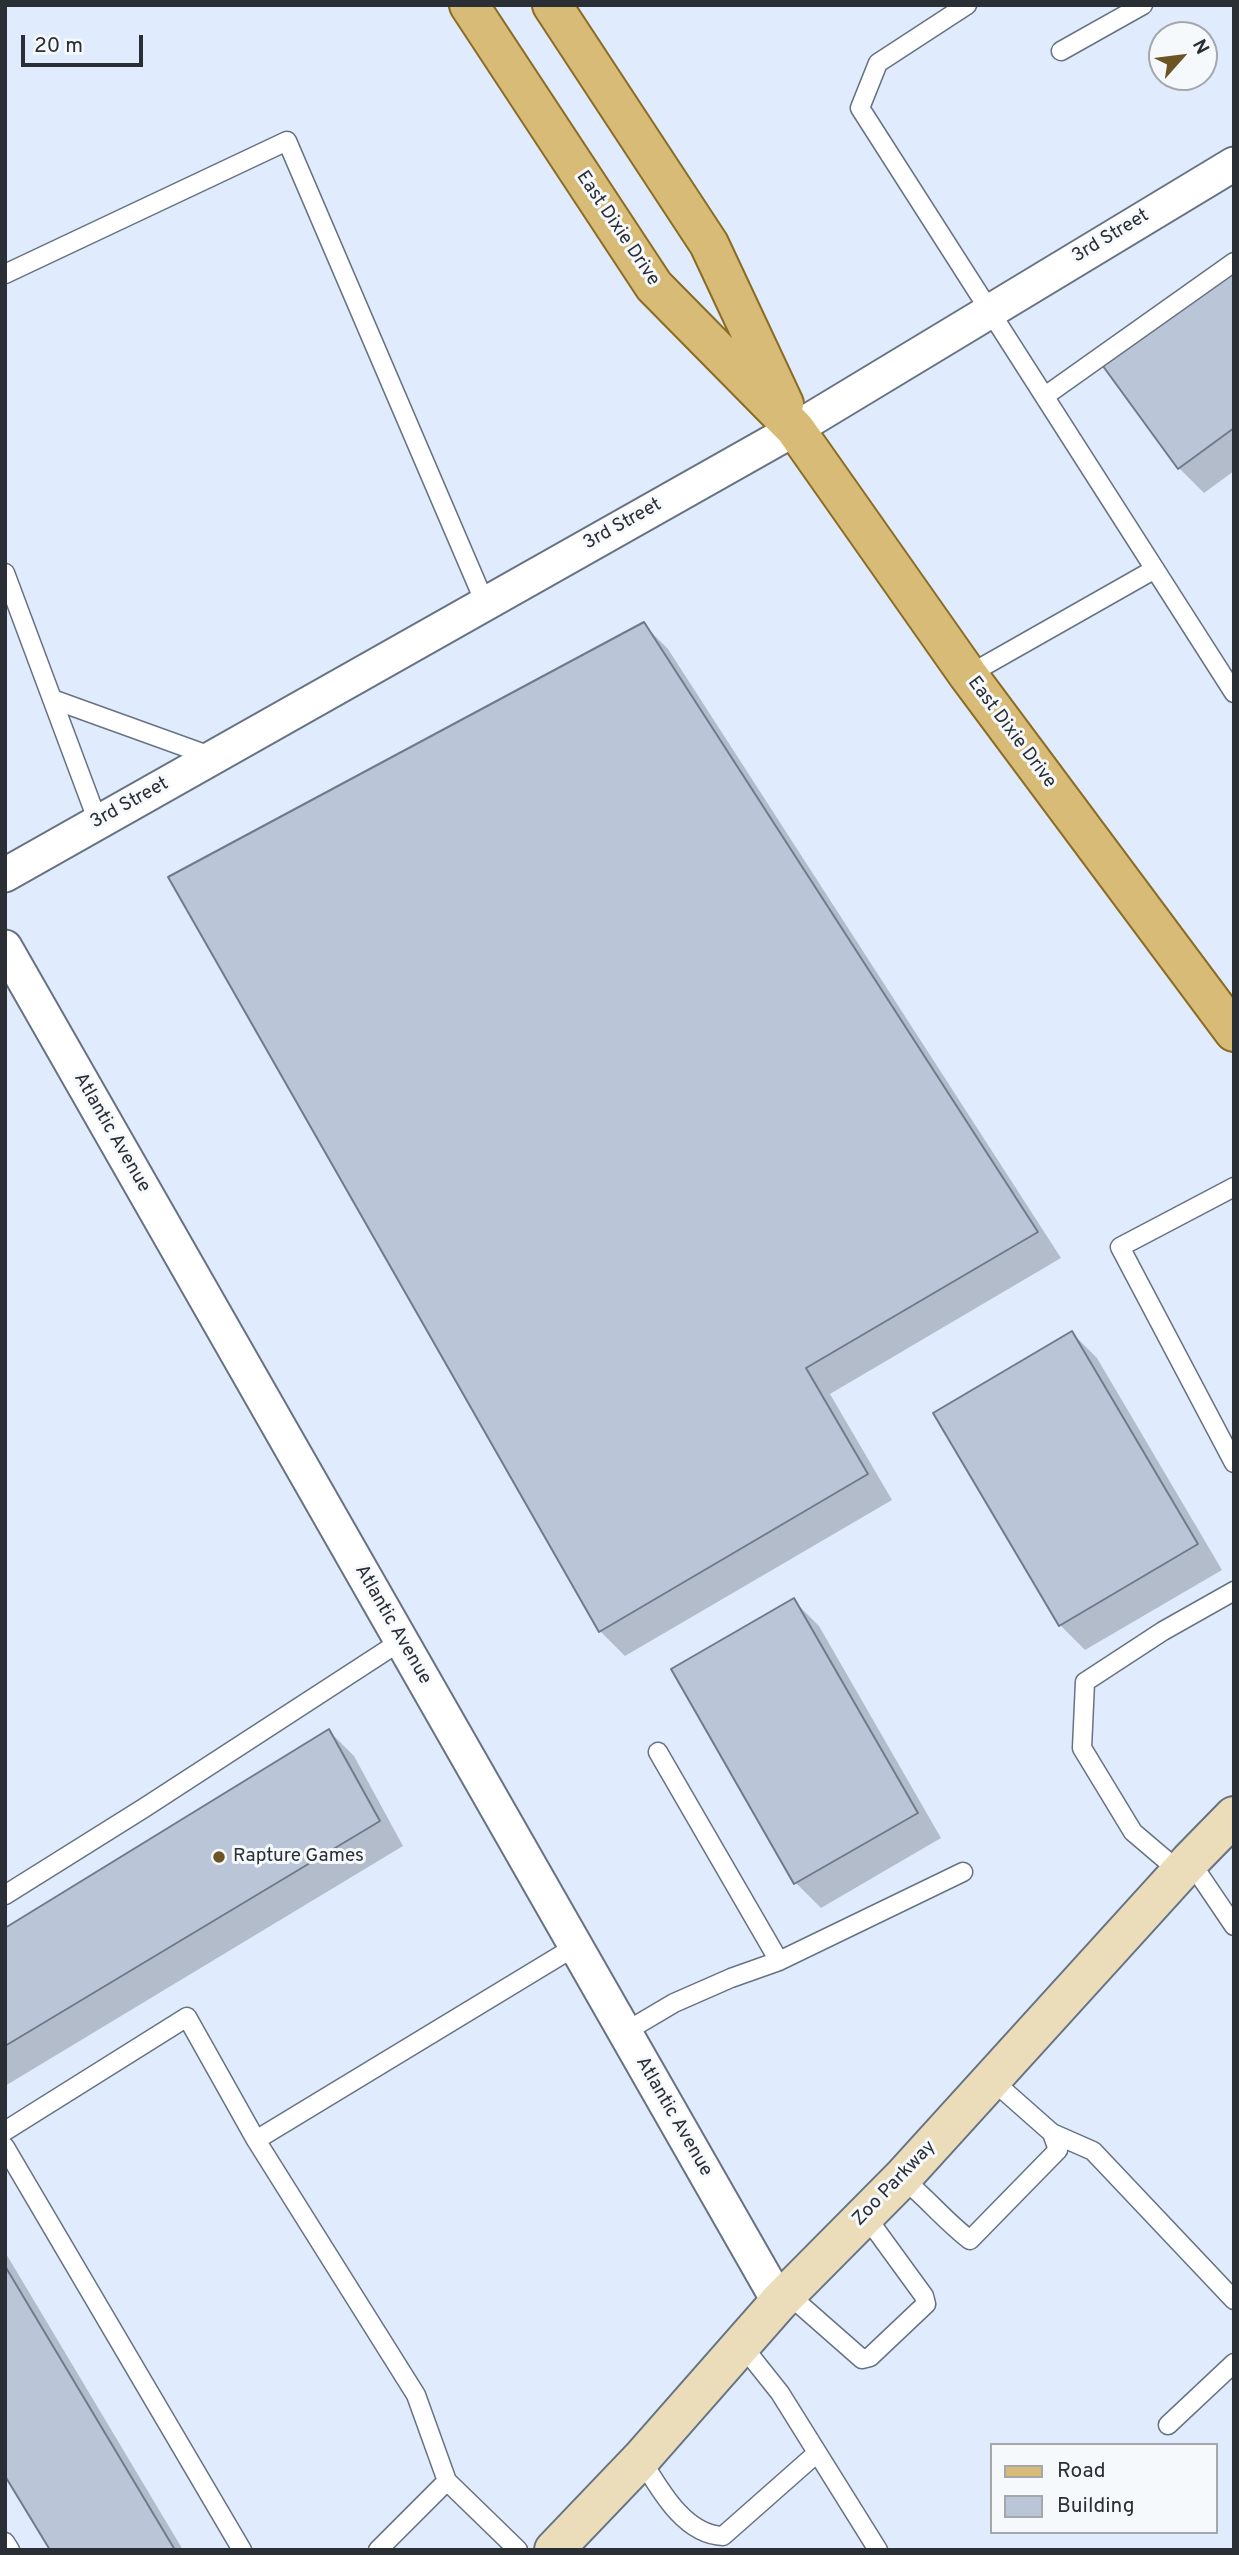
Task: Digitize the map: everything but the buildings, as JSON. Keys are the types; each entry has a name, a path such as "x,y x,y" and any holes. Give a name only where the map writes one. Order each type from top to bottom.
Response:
{"main road":[{"name":"East Dixie Drive","path":"468,5 654,286 795,429 968,675 1234,1032"},
{"name":"East Dixie Drive","path":"552,5 709,244 795,429"},
{"name":"Zoo Parkway","path":"554,2550 641,2459 783,2298 902,2178 1185,1866 1234,1816"}],"street":[{"name":"3rd Street","path":"5,875 795,429 1234,164"},
{"name":"Atlantic Avenue","path":"5,947 625,2032 783,2298"}],"lane":[{"path":"967,5 878,63 860,108 1234,693"},
{"path":"1061,51 1143,5"},
{"path":"5,274 287,141 485,603"},
{"path":"1045,396 1234,262"},
{"path":"968,675 1155,569"},
{"path":"5,573 98,822"},
{"path":"52,699 214,757"},
{"path":"1234,1187 1120,1247 1234,1463"},
{"path":"1234,1591 1163,1631 1085,1682 1082,1748 1133,1832 1185,1866 1234,1926"},
{"path":"5,1895 401,1641"},
{"path":"658,1752 779,1961"},
{"path":"625,2032 674,2003 779,1961 964,1872"},
{"path":"256,2140 576,1946"},
{"path":"5,2131 187,2017 256,2140 416,2395 447,2481 518,2550"},
{"path":"992,2080 1052,2133 1093,2151 1234,2300"},
{"path":"902,2178 926,2197 956,2230 970,2240 1058,2150 1052,2133"},
{"path":"5,2147 242,2550"},
{"path":"783,2298 862,2359 870,2357 926,2304 924,2296 864,2215"},
{"path":"741,2344 780,2393 878,2550"},
{"path":"1168,2425 1234,2363"},
{"path":"641,2459 663,2496 684,2517 708,2535 723,2536 817,2452"},
{"path":"378,2550 447,2481"},
{"path":"5,2542 10,2550"}],"place":[{"name":"Rapture Games","path":"219,1857"}]}
